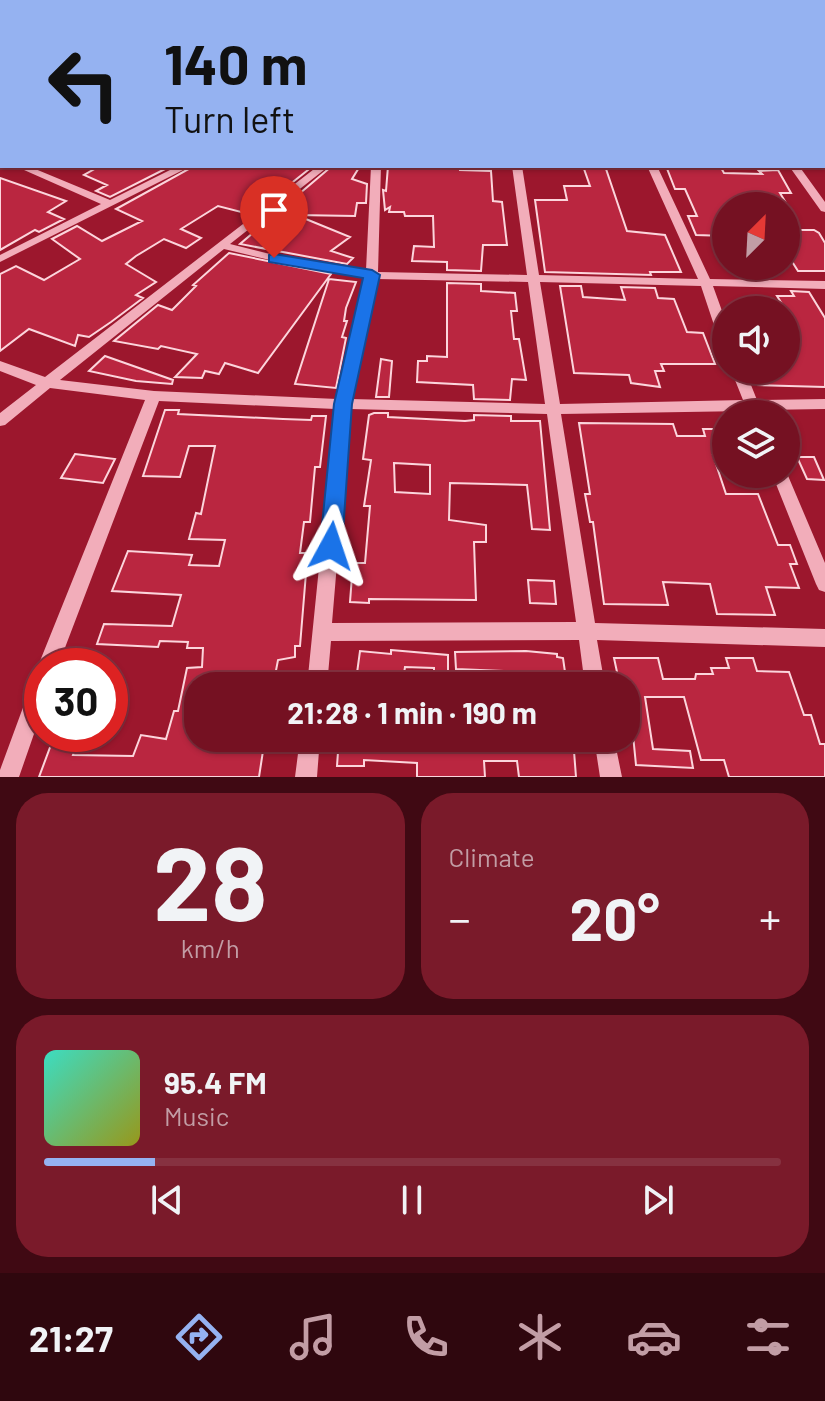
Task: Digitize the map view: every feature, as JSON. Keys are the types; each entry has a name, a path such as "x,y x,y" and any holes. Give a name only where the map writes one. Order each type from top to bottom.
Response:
{"street":[{"path":"25,168 110,204"},
{"path":"0,259 182,168"},
{"path":"0,421 321,168"},
{"path":"319,672 343,404 372,275 376,168"},
{"path":"517,168 592,672"},
{"path":"653,168 712,301"},
{"path":"795,168 825,209"},
{"path":"221,245 274,258 372,275 825,285"},
{"path":"0,366 46,383 154,396 554,409 712,409"},
{"path":"55,648 154,396"},
{"path":"800,406 825,404"},
{"path":"786,488 825,584"},
{"path":"323,632 585,631 825,638"},
{"path":"8,777 24,733"},
{"path":"306,777 309,752"},
{"path":"607,752 611,777"}],"building":[{"path":"96,168 167,168 110,197 96,191 107,185 84,175"},
{"path":"190,168 310,168 284,189 282,186 241,212 218,206 181,229 201,238 186,248 164,239 136,256 126,264 156,282 136,295 143,298 89,337 78,335 75,346 29,329 0,351 0,274 16,266 44,280 80,259 52,239 77,226 102,241 142,221 116,209"},
{"path":"330,168 359,168 352,179 367,184 366,203 357,203 355,216 296,215 350,237 331,251 353,258 347,264 240,244"},
{"path":"388,168 491,171 493,201 502,202 507,245 483,245 481,271 447,270 447,262 412,261 414,246 434,247 433,216 405,216 404,212 389,212 390,207 385,210 383,190 386,191"},
{"path":"584,168 606,168 627,231 665,235 681,272 650,272 651,275 545,272 535,200 567,200 564,186 590,186"},
{"path":"667,168 721,168 724,173 762,174 759,171 778,170 790,192 712,192 712,236 696,235 688,216 697,216 685,189 675,189"},
{"path":"0,178 66,201 48,212 64,219 39,232 35,230 0,250"},
{"path":"800,230 819,233 825,243 825,271 800,271"},
{"path":"229,253 331,274 258,373 225,363 219,374 205,371 202,378 175,377 197,354 114,341 158,305 172,310 196,286 193,285"},
{"path":"329,279 356,282 346,308 344,321 347,321 342,337 346,338 336,388 295,384"},
{"path":"447,283 481,284 481,291 515,293 517,311 511,311 514,339 519,339 526,380 512,379 510,400 474,399 473,385 417,382 418,361 427,361 427,356 447,357"},
{"path":"560,286 581,286 583,297 625,300 621,287 655,288 658,298 674,299 687,332 703,333 712,356 712,364 661,364 664,371 655,371 660,387 631,383 629,375 574,373"},
{"path":"791,291 809,292 825,318 825,387 757,385 800,384 800,296 794,296"},
{"path":"105,356 173,380 172,384 136,381 89,371"},
{"path":"381,359 392,361 389,397 376,397"},
{"path":"165,410 179,410 178,414 283,419 311,420 312,416 326,416 320,467 315,467 310,522 304,522 300,553 305,553 303,573 306,573 300,646 295,646 295,657 278,660 276,672 186,672 187,668 202,667 203,648 187,648 188,642 160,641 158,647 97,644 104,624 172,626 181,595 112,591 128,551 192,555 189,565 219,566 225,540 189,539 196,513 201,514 215,446 189,446 180,477 143,476"},
{"path":"388,413 388,417 465,421 474,420 474,415 511,416 511,421 540,421 550,530 532,529 527,485 450,483 449,520 486,525 486,542 474,542 476,600 369,599 369,603 350,602 353,563 365,563 370,506 364,506 371,460 363,459 369,415","holes":["394,463 430,465 430,494 395,492"]},
{"path":"579,423 673,424 677,436 705,436 703,429 712,429 712,488 724,488 726,494 758,494 778,545 790,545 797,564 790,564 799,588 766,587 775,615 717,614 710,584 663,582 668,605 604,604 593,522 590,522 585,494 590,494"},
{"path":"75,454 115,459 103,483 61,478"},
{"path":"800,457 814,457 824,480 807,479"},
{"path":"528,580 554,581 556,604 530,603"},
{"path":"391,650 448,655 448,672 405,667 404,672 357,672 360,651 391,654"},
{"path":"455,652 557,654 557,657 563,658 565,672 456,669"},
{"path":"614,658 658,658 663,679 695,679 696,674 713,674 711,668 729,668 726,658 753,658 757,671 789,672 804,715 811,715 820,744 825,744 825,777 729,777 724,760 701,760 684,697 645,697 653,749 690,751 693,768 636,765 635,752 640,752 640,672 617,672"},
{"path":"184,682 184,752 263,752 259,777 39,777 48,752 133,756 141,735 166,739 174,711 178,711"},
{"path":"338,752 574,752 576,777 519,777 517,761 484,761 485,777 417,777 417,763 364,760 364,766 337,766"}],"route":[{"path":"274,258 372,275 343,404 331,546"}]}
